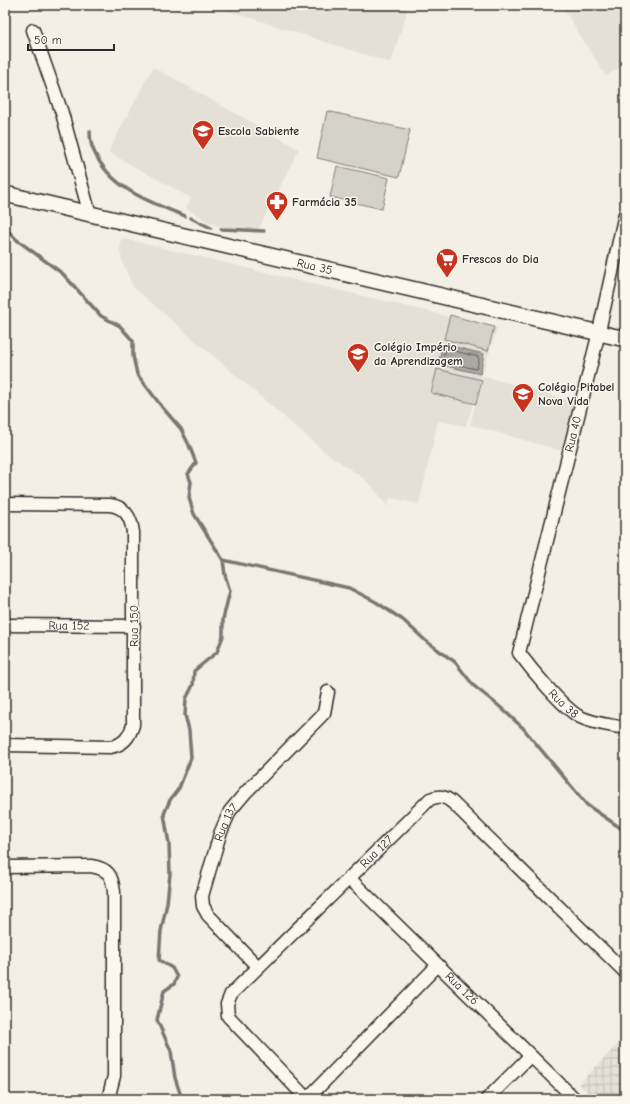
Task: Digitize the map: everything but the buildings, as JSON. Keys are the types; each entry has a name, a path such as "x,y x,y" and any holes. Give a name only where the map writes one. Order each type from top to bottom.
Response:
{"street":[{"path":"33,30 62,113 90,215"},
{"name":"Rua 35","path":"5,194 625,340"},
{"name":"Rua 40","path":"519,653 598,333 625,214"},
{"name":"Rua 150","path":"5,504 110,505 116,506 126,512 130,518 133,532 134,626 133,725 130,734 122,744 110,747 5,745"},
{"name":"Rua 152","path":"5,625 134,626"},
{"name":"Rua 38","path":"519,653 573,713 589,720 625,728"},
{"name":"Rua 137","path":"258,967 208,914 203,906 203,891 220,834 230,811 246,792 324,713 328,692"},
{"name":"Rua 127","path":"307,1099 228,1016 227,1004 231,994 430,799 441,796 460,809 625,972"},
{"path":"5,867 91,866 101,868 110,875 114,892 114,1076 108,1099"},
{"name":"Rua 126","path":"349,878 575,1099"},
{"path":"307,1099 438,965"},
{"path":"487,1099 530,1056"}],"shaded area":[{"path":"210,5 409,5 391,63"},
{"path":"561,5 625,5 625,64 606,76"},
{"name":"Escola Sabiente","path":"153,67 299,149 256,234 212,224 186,208 191,198 108,152"},
{"path":"327,111 410,130 399,177 317,158"},
{"path":"337,166 389,178 382,209 330,197"},
{"name":"Colégio Império da Aprendizagem","path":"121,238 497,328 466,426 438,421 419,504 390,498 388,507 367,481 325,452 133,287 123,263 120,251"},
{"path":"450,315 494,327 488,351 444,339"},
{"path":"437,369 482,380 476,404 431,393"},
{"name":"Colégio Pitabel Nova Vida","path":"483,376 576,402 563,451 470,425"},
{"path":"625,1037 625,1099 594,1099 579,1084"}],"water":[{"path":"443,344 484,354 480,374 438,364"}],"waterway":[{"path":"90,131 92,147 100,163 120,184 144,199 185,216"},
{"path":"191,218 211,228"},
{"path":"5,228 17,240 63,274 101,316 120,326 133,341 133,356 137,374 181,429 196,463 188,474 191,482 189,498 194,514 223,560 225,575 230,591 223,619 223,636 217,652 194,671 193,685 186,699 185,715 189,730 191,758 179,788 170,800 164,814 169,844 170,874 167,903 161,931 159,960 172,968 177,977 174,984 164,991 157,1020 171,1051 175,1078 182,1099"},
{"path":"221,229 264,231"},
{"path":"223,560 349,588 376,602 403,620 427,642 455,662 474,686 523,728 587,805 625,831"}],"place":[{"name":"Escola Sabiente","path":"203,150"},
{"name":"Farmácia 35","path":"277,222"},
{"name":"Frescos do Dia","path":"447,278"},
{"name":"Colégio Império da Aprendizagem","path":"358,374"},
{"name":"Colégio Pitabel Nova Vida","path":"523,414"}]}
